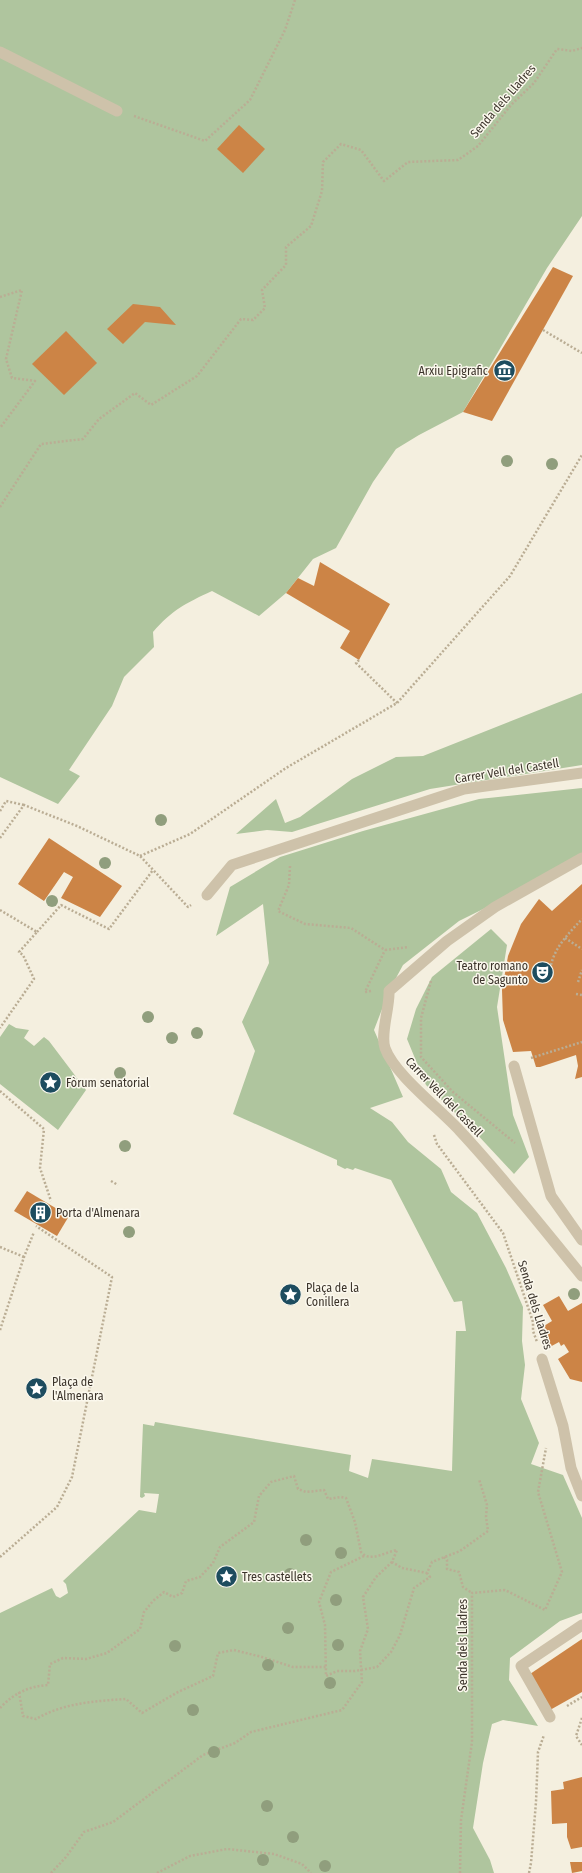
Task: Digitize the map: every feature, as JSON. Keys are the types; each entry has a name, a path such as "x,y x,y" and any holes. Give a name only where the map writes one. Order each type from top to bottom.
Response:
{"street":[{"path":"0,52 117,111"},
{"name":"Carrer Vell del Castell","path":"207,895 232,865 464,789 582,773"},
{"name":"Carrer Vell del Castell","path":"582,858 495,907 447,941 389,991 390,1004 386,1016 385,1047 396,1068 460,1131 552,1238 582,1276"},
{"path":"514,1066 551,1196 582,1240"},
{"path":"542,1359 563,1426 571,1468 582,1496"},
{"path":"550,1717 521,1666 582,1625"}],"path":[{"path":"117,111 205,141 250,100 285,30 295,0"},
{"name":"Senda dels Lladres","path":"0,507 41,444 83,439 98,419 135,393 151,405 197,376 241,319 253,320 265,308 262,290 286,265 286,247 311,226 322,191 323,162 341,144 361,150 384,181 408,162 458,160 478,146 511,105 534,83 557,49 572,51 582,48"},
{"path":"0,297 22,290 6,359 12,378 35,381 0,428"},
{"path":"543,330 582,353"},
{"path":"140,856 190,834 286,768 397,703 510,576 582,455"},
{"path":"359,660 356,663 397,703"},
{"path":"0,811 6,801 24,805 77,826 140,856 188,906 207,895"},
{"path":"0,838 24,805"},
{"path":"291,846 288,885 278,911 305,924 351,928 385,950 447,941"},
{"path":"0,1028 34,980 23,956 19,952 61,905 109,929 153,870"},
{"path":"0,910 36,932"},
{"path":"551,965 553,956 565,938 582,920"},
{"path":"565,938 582,949"},
{"path":"430,957 432,977 421,1018 421,1057 453,1092 519,1146"},
{"path":"578,982 582,970"},
{"path":"576,994 582,994"},
{"path":"543,1053 582,1042"},
{"path":"0,1091 44,1128 40,1168 52,1201"},
{"name":"Senda dels Lladres","path":"433,1129 437,1144 503,1233 533,1322 533,1331 542,1359"},
{"path":"111,1180 118,1185"},
{"path":"0,1557 57,1507 72,1477 112,1277 36,1226"},
{"path":"0,1330 24,1256 34,1232"},
{"path":"0,1247 24,1256"},
{"name":"Senda dels Lladres","path":"460,1873 461,1820 472,1742 472,1593 504,1590 545,1610 562,1572 538,1492 548,1441"},
{"path":"0,1708 19,1692 48,1685 50,1664 63,1658 86,1659 107,1653 140,1629 144,1612 152,1601 164,1592 172,1596 182,1593 186,1581 200,1577 213,1564 220,1547 254,1522 259,1496 271,1482 294,1476 298,1489 306,1492 324,1490 328,1499 341,1496 346,1498 355,1522 361,1552 364,1556 371,1558 397,1550 392,1562 376,1577 363,1597 368,1629 360,1651 362,1682 342,1710 251,1732 235,1743 203,1755 113,1822 84,1832 66,1857 51,1873"},
{"path":"364,1556 331,1572 319,1602 325,1625 326,1676 337,1670 361,1670 377,1667 391,1652 400,1635 414,1588 430,1577 427,1573 432,1562 460,1551 488,1531 486,1517 487,1505 480,1479"},
{"path":"444,1557 447,1560 447,1569 459,1572 463,1587 472,1593"},
{"path":"392,1562 402,1568 427,1573"},
{"path":"19,1692 23,1716 36,1719 45,1713 93,1701 126,1699 142,1713 178,1692 213,1676 218,1654 234,1650 293,1666 326,1667"},
{"path":"529,1873 532,1863 538,1752 550,1717"},
{"path":"582,1718 576,1736 582,1745"},
{"path":"157,1873 190,1856 227,1850 274,1854 302,1864 311,1873"}],"green space":[{"path":"0,0 582,0 582,216 547,268 463,412 396,449 373,482 336,548 313,559 286,593 259,616 212,591 194,599 160,624 153,632 154,647 124,677 112,706 69,770 80,776 58,804 0,777"},
{"path":"582,693 582,765 430,789 292,832 267,830 236,834 276,799 285,823 300,817 352,779 396,757 423,756"},
{"path":"582,788 582,860 459,921 403,965 389,991 374,1030 403,1097 370,1108 392,1122 408,1142 441,1169 451,1192 477,1213 506,1268 523,1307 522,1341 525,1365 521,1399 539,1443 531,1464 563,1475 582,1518 582,1613 560,1621 510,1658 509,1680 538,1726 503,1720 492,1724 483,1763 473,1828 490,1860 494,1873 0,1873 0,1613 52,1588 56,1596 60,1598 68,1593 66,1584 63,1581 139,1510 156,1513 159,1494 144,1493 145,1496 142,1498 140,1497 143,1424 154,1426 155,1422 351,1455 349,1471 368,1478 372,1459 452,1471 456,1331 466,1331 462,1301 454,1302 391,1180 355,1168 353,1170 347,1168 345,1169 337,1165 337,1160 233,1114 255,1051 242,1022 269,963 263,904 216,936 230,887 280,857 363,831 479,799"},
{"path":"491,929 507,945 497,1007 513,1115 529,1157 514,1174 473,1130 426,1085 407,1039 416,1009 432,977"},
{"path":"9,1024 16,1028 29,1030 24,1038 34,1046 44,1037 49,1041 86,1090 58,1130 0,1084 0,1037"}],"building":[{"path":"239,125 265,149 243,173 217,149"},
{"name":"Arxiu Epigrafic","path":"553,267 573,276 492,421 463,412"},
{"path":"133,304 160,307 176,325 145,322 123,344 107,329"},
{"path":"66,331 97,363 64,395 32,364"},
{"path":"320,562 390,604 359,660 340,648 350,631 286,593 298,578 314,586"},
{"path":"49,838 122,886 100,917 61,898 73,877 64,872 44,901 18,884"},
{"name":"Teatro romano de Sagunto","path":"582,884 582,1077 575,1079 578,1066 576,1055 536,1067 531,1051 513,1052 503,1020 502,990 508,956 521,924 539,899 552,911"},
{"name":"Porta d'Almenara","path":"27,1191 69,1216 57,1236 14,1211"},
{"path":"559,1296 568,1311 582,1303 582,1382 570,1379 558,1359 569,1352 564,1344 561,1346 559,1342 548,1348 539,1329 552,1321 543,1305"},
{"path":"582,1639 582,1692 550,1710 530,1674"},
{"path":"582,1777 582,1847 571,1849 567,1837 567,1823 552,1824 551,1791 564,1789 563,1782"},
{"path":"570,1862 582,1862 582,1871 572,1873"}],"place":[{"name":"Arxiu Epigrafic","path":"504,371"},
{"name":"Teatro romano de Sagunto","path":"543,973"},
{"name":"Fòrum senatorial","path":"50,1083"},
{"name":"Porta d'Almenara","path":"41,1213"},
{"name":"Plaça de la Conillera","path":"290,1295"},
{"name":"Plaça de l'Almenara","path":"37,1389"},
{"name":"Tres castellets","path":"227,1577"}]}
